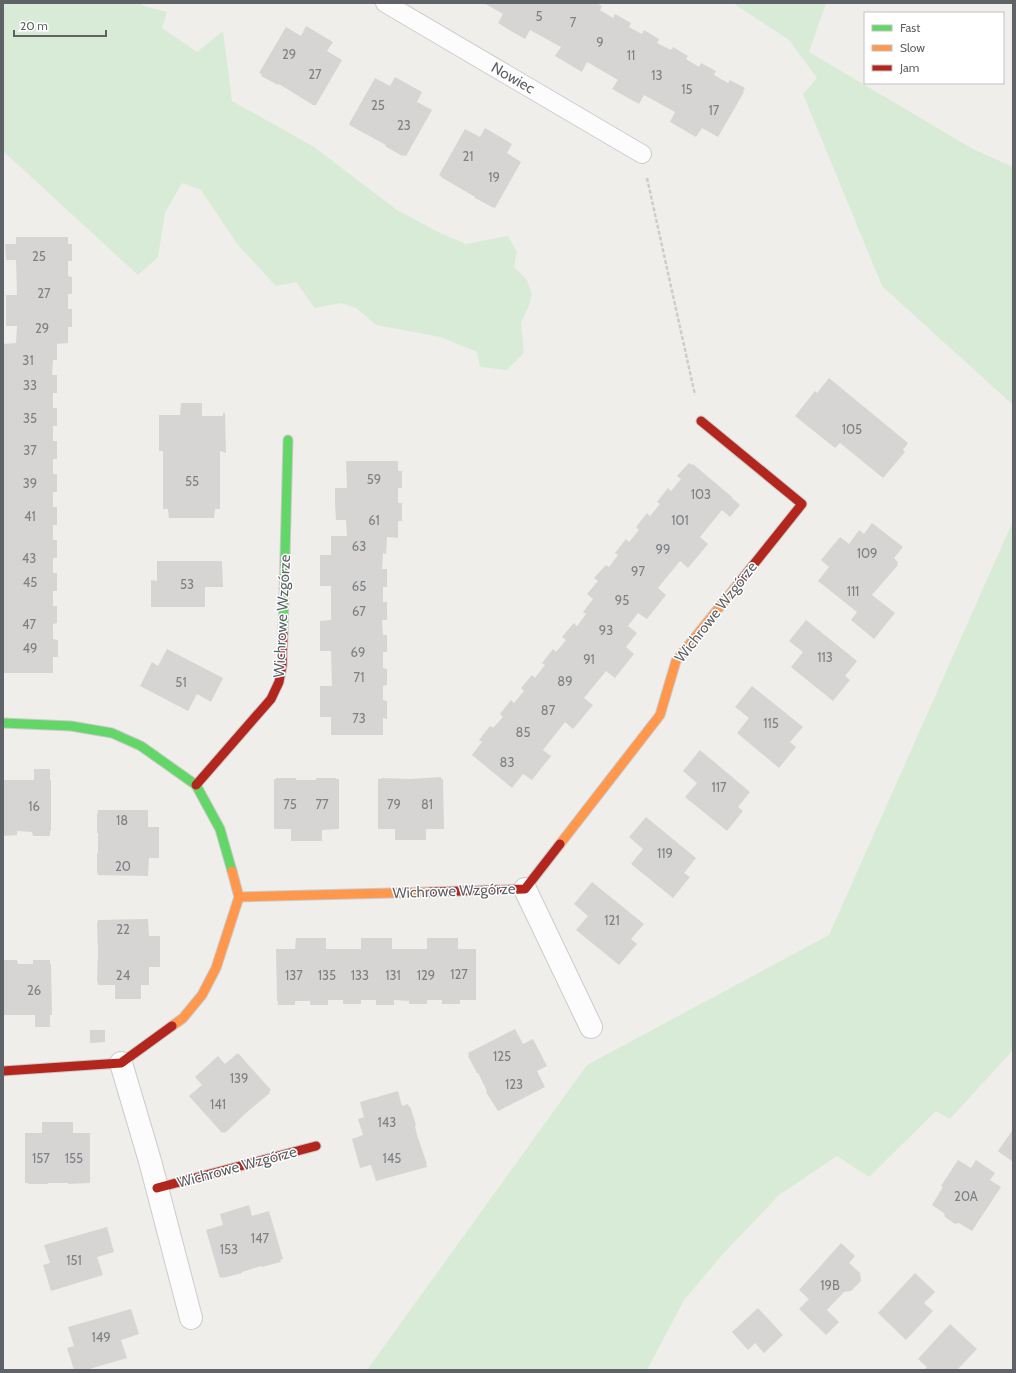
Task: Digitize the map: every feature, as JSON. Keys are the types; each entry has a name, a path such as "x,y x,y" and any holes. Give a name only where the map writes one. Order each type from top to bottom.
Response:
{"street":[{"name":"Wichrowe Wzgórze","path":"525,889 660,715 676,661 802,504 701,422"},
{"name":"Wichrowe Wzgórze","path":"196,785 271,699 279,682 282,666 288,440"},
{"path":"3,723 71,726 112,733 141,746 196,785 220,829 239,897 216,968 202,995 183,1018 120,1063 3,1071"},
{"name":"Wichrowe Wzgórze","path":"239,897 525,889"},
{"name":"Wichrowe Wzgórze","path":"525,889 592,1026"},
{"name":"Wichrowe Wzgórze","path":"120,1063 157,1188 191,1318"},
{"name":"Wichrowe Wzgórze","path":"157,1188 316,1146"}],"lane":[{"name":"Nowiec","path":"385,3 642,154"}],"path":[{"path":"648,183 696,397"}],"green space":[{"path":"3,3 140,3 144,6 167,12 162,28 197,52 223,31 232,101 314,147 397,210 440,233 466,244 508,236 517,252 514,267 527,280 532,295 521,323 524,353 507,370 480,367 477,352 441,337 376,325 356,308 341,303 315,308 296,282 276,286 238,245 201,190 182,183 165,213 158,257 138,275 3,151"},
{"path":"733,3 826,3 809,52 971,148 1013,167 1013,405 882,286 803,94 817,78 789,40"},
{"path":"1013,521 1013,1050 950,1119 936,1111 869,1177 837,1156 779,1195 723,1254 684,1300 647,1370 367,1370 587,1065 829,935"}],"building":[{"path":"484,3 596,3 602,6 600,10 613,18 615,14 631,23 629,27 642,34 644,30 659,39 657,43 671,50 673,47 688,56 686,59 699,67 701,63 716,71 714,75 728,83 730,80 745,88 743,91 744,92 718,137 702,128 696,137 670,122 675,112 644,95 639,104 612,89 618,80 587,62 582,72 555,56 561,47 530,30 525,39 511,31 498,23 503,14"},
{"path":"306,26 333,42 327,51 342,60 316,105 313,105 279,84 278,85 261,76 262,74 259,73 286,27 301,36"},
{"path":"395,77 422,92 417,102 432,110 406,156 402,156 349,124 375,78 390,86"},
{"path":"485,128 512,144 507,153 521,162 495,208 475,198 439,175 465,129 480,137"},
{"path":"16,237 68,237 68,244 72,244 72,261 68,261 68,276 72,277 72,294 68,294 68,309 72,309 72,327 68,327 68,343 57,344 57,360 53,360 52,375 57,375 57,393 53,393 53,408 57,408 57,426 53,426 53,441 57,441 57,459 53,459 53,474 57,474 57,492 53,492 53,507 57,507 57,525 53,525 53,540 57,540 57,558 53,558 53,573 57,573 57,591 53,591 53,606 57,606 57,623 53,624 53,639 58,640 58,657 53,657 53,673 3,673 3,344 16,343 17,326 6,326 6,295 17,295 16,260 6,260 5,244 16,244"},
{"path":"829,378 908,443 903,450 905,452 883,478 840,443 835,448 795,416 815,391 817,393"},
{"path":"181,403 202,403 202,416 223,416 223,413 225,413 226,453 220,451 220,509 215,509 214,518 169,518 168,509 163,509 163,451 159,451 159,415 180,415"},
{"path":"346,461 398,461 398,471 402,471 402,488 398,488 398,503 402,503 402,521 398,521 398,538 387,537 386,554 383,553 382,569 387,569 387,587 383,587 383,602 387,602 387,620 382,620 383,635 387,635 387,652 383,652 383,668 387,669 387,685 383,686 383,700 387,701 387,719 383,718 383,735 331,735 331,717 320,717 320,686 332,686 331,651 320,651 320,621 331,620 331,586 320,586 320,555 331,555 331,536 347,536 346,520 336,520 335,504 335,488 347,488"},
{"path":"689,463 692,465 693,464 740,505 730,517 722,510 700,537 708,544 688,568 680,561 658,588 666,595 647,619 638,613 628,626 637,633 626,647 634,654 615,678 606,671 584,698 593,705 573,729 565,722 543,750 551,756 532,780 523,774 512,788 472,755 482,742 479,740 490,726 493,728 503,717 500,714 511,700 514,703 524,691 521,688 532,675 535,678 545,665 542,663 553,649 556,652 566,640 562,637 573,624 574,623 577,626 586,614 583,612 593,599 587,594 598,581 594,578 606,565 609,567 618,555 615,553 626,539 629,542 639,530 636,527 647,513 650,516 660,504 657,502 668,488 671,491 681,479 677,476"},
{"path":"872,523 903,547 894,558 898,562 898,565 872,595 895,613 874,639 851,620 857,612 818,581 829,567 821,560 840,537 849,544 859,530 864,534"},
{"path":"157,561 222,561 223,587 205,587 205,607 151,607 151,580 157,581"},
{"path":"806,620 857,661 845,676 850,680 833,701 791,667 803,652 789,641"},
{"path":"167,649 223,678 211,702 197,694 188,711 140,686 152,662 158,666"},
{"path":"752,686 803,727 790,742 796,747 779,768 737,733 749,718 735,707"},
{"path":"700,750 750,792 738,807 743,811 727,831 685,797 697,783 683,771"},
{"path":"34,769 50,769 50,836 33,836 32,832 17,831 17,835 3,836 3,780 34,780"},
{"path":"441,777 441,779 443,779 444,829 426,829 426,840 395,840 395,829 378,829 378,779"},
{"path":"296,778 296,780 316,780 316,778 339,779 339,829 322,830 322,841 291,841 291,829 274,829 274,779"},
{"path":"98,810 148,810 148,827 159,827 159,858 149,858 148,876 98,875"},
{"path":"646,817 696,858 684,873 690,877 673,898 631,864 643,849 629,837"},
{"path":"592,882 644,924 631,939 637,944 619,965 576,930 588,916 574,904"},
{"path":"148,919 149,936 160,936 160,967 149,967 149,985 141,985 141,999 115,999 115,985 98,985 97,982 97,922 98,920"},
{"path":"296,938 326,938 326,949 361,949 361,938 392,938 392,949 427,949 427,938 458,938 458,949 476,949 476,1000 460,1000 460,1004 442,1004 442,1000 427,1000 427,1004 409,1004 409,1001 394,1000 394,1005 376,1005 376,1000 361,1000 361,1004 343,1004 343,1000 328,1000 328,1005 310,1005 310,1001 295,1001 295,1005 278,1005 276,949 295,949"},
{"path":"3,960 17,960 18,964 33,964 33,960 50,960 52,1015 50,1015 50,1027 35,1027 35,1015 3,1015"},
{"path":"515,1029 523,1044 533,1039 547,1066 537,1071 545,1087 498,1111 486,1092 487,1091 468,1056 468,1053"},
{"path":"90,1030 105,1030 105,1042 90,1043"},
{"path":"238,1053 271,1090 269,1092 270,1093 225,1133 222,1133 189,1096 202,1085 195,1077 218,1056 225,1064"},
{"path":"398,1091 402,1106 408,1104 409,1107 410,1106 427,1167 376,1181 371,1165 360,1168 352,1139 363,1135 358,1119 364,1117 360,1102"},
{"path":"42,1122 73,1122 73,1133 90,1133 90,1183 25,1183 25,1133 42,1133"},
{"path":"1012,1131 1013,1132 1013,1162 998,1151"},
{"path":"958,1160 971,1168 976,1160 995,1173 990,1180 1001,1187 972,1231 959,1223 955,1224 945,1217 944,1213 932,1205 943,1187 941,1186"},
{"path":"249,1205 252,1216 269,1211 283,1259 280,1260 281,1262 261,1266 242,1273 220,1278 206,1230 223,1225 220,1214"},
{"path":"107,1227 114,1252 97,1257 103,1275 51,1291 43,1265 50,1263 44,1245"},
{"path":"841,1243 855,1256 849,1263 860,1273 861,1281 851,1291 844,1292 827,1310 839,1322 826,1335 799,1309 809,1299 799,1290"},
{"path":"915,1273 935,1292 924,1303 933,1311 906,1340 878,1313"},
{"path":"758,1308 783,1335 764,1353 755,1343 748,1350 732,1332"},
{"path":"131,1309 139,1334 121,1340 127,1358 86,1370 74,1370 67,1348 74,1346 68,1327"},
{"path":"950,1324 977,1349 957,1370 924,1370 927,1367 918,1359"}],"traffic: fast":[{"path":"283,634 288,440"},
{"path":"3,723 71,726 112,733 141,746 196,785 220,829 232,871"}],"traffic: slow":[{"path":"560,844 660,715 676,661 738,584"},
{"path":"172,1026 183,1018 202,995 216,968 239,897 232,871"},
{"path":"239,897 430,892"}],"traffic: jam":[{"path":"701,421 802,504 738,584"},
{"path":"196,785 271,699 279,682 282,666 283,634"},
{"path":"430,892 525,889 560,844"},
{"path":"3,1071 121,1063 172,1026"},
{"path":"157,1188 316,1146"}]}
